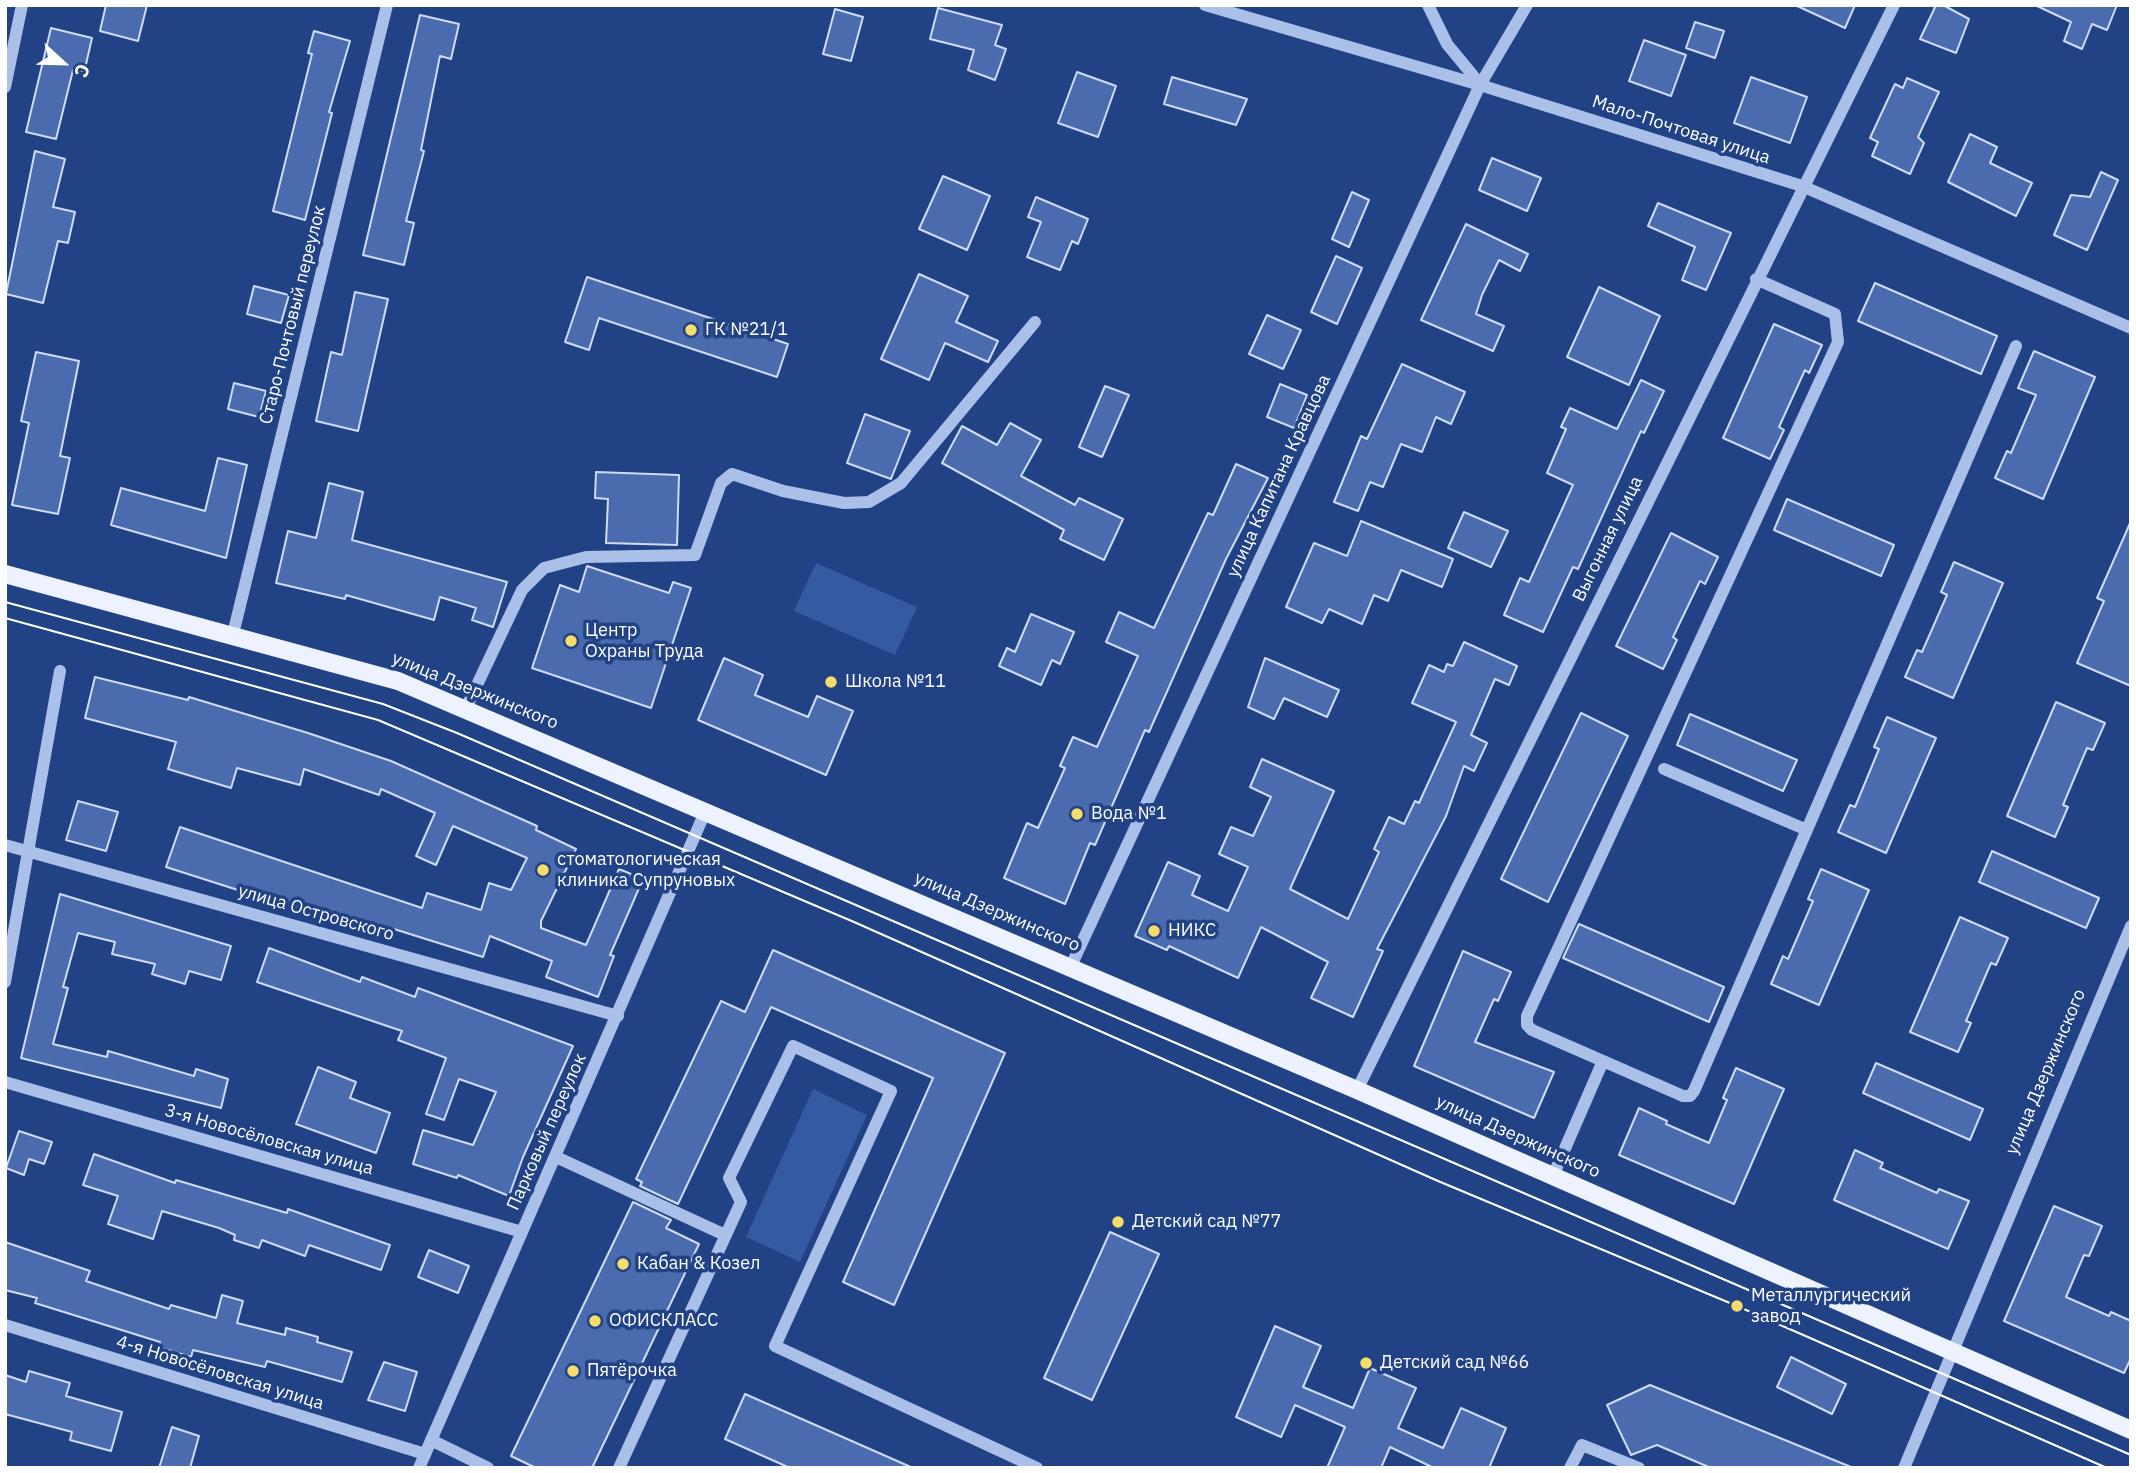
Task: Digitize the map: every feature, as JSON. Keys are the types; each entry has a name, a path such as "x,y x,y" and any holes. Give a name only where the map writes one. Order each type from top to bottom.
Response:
{"main road":[{"name":"улица Дзержинского","path":"5,574 398,681 466,708 1357,1090 2131,1430"}],"street":[{"path":"5,87 11,27 22,5"},
{"name":"Старо-Почтовый переулок","path":"233,634 387,5"},
{"name":"Мало-Почтовая улица","path":"1205,5 1480,85 1801,186 2131,328"},
{"path":"1428,5 1447,44 1480,85"},
{"name":"улица Капитана Кравцова","path":"1071,966 1480,85 1527,5"},
{"name":"Выгонная улица","path":"1357,1090 1801,186 1894,5"},
{"path":"1756,279 1835,314 1838,342 1527,1016 1527,1025 1532,1030 1690,1096 2017,346"},
{"path":"466,708 522,590 544,568 586,557 695,555 721,483 732,474 783,491 844,503 869,502 901,483 1035,322"},
{"path":"5,982 60,671"},
{"path":"1664,769 1807,830"},
{"name":"Парковый переулок","path":"419,1468 706,810"},
{"name":"улица Островского","path":"5,845 618,1016"},
{"name":"улица Дзержинского","path":"1951,1349 2131,926"},
{"path":"619,1468 741,1202 729,1178 793,1046 891,1091 775,1346 1037,1468"},
{"path":"1553,1176 1603,1061"},
{"name":"3-я Новосёловская улица","path":"5,1082 522,1232"},
{"path":"556,1157 726,1235"},
{"name":"4-я Новосёловская улица","path":"5,1325 425,1454"},
{"path":"1904,1468 1951,1349"},
{"path":"431,1440 488,1468"},
{"path":"1570,1468 1582,1445 1639,1468"}],"shaded area":[{"path":"816,563 917,607 895,655 794,611"},
{"path":"813,1089 867,1115 800,1262 746,1237"}],"building":[{"path":"106,5 147,5 138,41 100,31"},
{"path":"1795,5 1855,5 1845,28"},
{"path":"1936,5 1943,5 1969,19 1956,53 1920,39"},
{"path":"2035,5 2117,5 2107,30 2092,24 2082,49 2064,41 2071,22"},
{"path":"938,8 1002,25 995,45 1006,49 995,80 968,70 974,50 930,39"},
{"path":"835,9 863,17 851,61 823,54"},
{"path":"420,15 459,24 451,59 440,56 421,150 424,151 406,221 414,223 404,265 363,255"},
{"path":"1695,22 1724,31 1715,58 1686,48"},
{"path":"51,28 92,38 84,73 73,70 56,139 26,132"},
{"path":"314,31 350,41 329,112 332,113 305,220 273,211 312,54 308,53"},
{"path":"1644,40 1686,55 1671,96 1629,81"},
{"path":"1077,72 1116,86 1098,137 1058,123"},
{"path":"1172,77 1247,99 1236,125 1164,104"},
{"path":"1751,77 1807,97 1790,143 1734,123"},
{"path":"1907,78 1939,92 1918,137 1924,143 1910,174 1872,156 1878,142 1870,138 1895,84 1903,88"},
{"path":"1970,134 1997,147 1990,163 2032,183 2016,216 1948,182"},
{"path":"35,151 65,159 53,207 75,212 68,243 58,241 43,303 6,294"},
{"path":"1492,158 1541,178 1527,211 1479,190"},
{"path":"2101,172 2118,180 2087,250 2054,235 2071,195 2090,197"},
{"path":"943,176 990,196 967,250 919,229"},
{"path":"1352,192 1369,200 1349,247 1332,239"},
{"path":"1036,197 1088,219 1078,244 1072,241 1060,270 1027,257 1041,222 1028,217"},
{"path":"1658,203 1731,233 1706,290 1682,280 1695,247 1648,226"},
{"path":"1466,224 1528,254 1520,271 1499,260 1482,295 1476,314 1504,326 1493,351 1421,320"},
{"path":"1336,256 1362,268 1337,324 1311,312"},
{"path":"919,274 968,296 956,322 998,341 988,362 945,343 929,380 881,359"},
{"name":"ГК №21/1","path":"587,277 788,344 777,377 599,318 589,350 565,342"},
{"path":"1875,283 1997,336 1981,374 1858,321"},
{"path":"254,286 289,295 281,323 247,314"},
{"path":"1599,287 1660,316 1629,385 1567,357"},
{"path":"355,292 388,299 358,431 316,421 331,352 342,355"},
{"path":"1267,315 1301,330 1283,369 1249,354"},
{"path":"1774,324 1822,345 1809,373 1805,370 1779,427 1784,430 1770,459 1723,438"},
{"path":"2034,351 2095,377 2043,499 1995,478 2007,451 2011,453 2036,395 2018,388"},
{"path":"36,352 79,361 60,456 70,458 58,514 12,505 29,423 21,421"},
{"path":"1402,364 1465,392 1451,424 1436,417 1422,452 1401,444 1383,487 1370,482 1358,511 1334,502 1361,436 1367,439"},
{"path":"1641,380 1664,391 1644,433 1641,431 1578,569 1573,567 1543,632 1504,615 1520,578 1529,582 1573,485 1547,473 1566,429 1561,427 1570,408 1617,429"},
{"path":"234,383 266,391 259,417 228,409"},
{"path":"1280,384 1307,395 1294,428 1267,417"},
{"path":"1105,386 1129,395 1102,457 1079,447"},
{"path":"865,414 910,431 891,479 847,463"},
{"path":"1010,423 1041,440 1021,476 1075,505 1079,498 1123,519 1104,560 1060,539 1064,530 942,463 962,426 997,445"},
{"path":"218,458 247,465 226,558 111,525 121,488 205,511"},
{"path":"1236,464 1268,478 1226,559 1149,732 1145,730 1095,845 1090,843 1065,904 1004,878 1027,823 1038,828 1065,768 1060,766 1073,737 1097,747 1138,656 1106,642 1119,612 1154,628 1208,513 1213,515"},
{"path":"596,472 679,475 677,545 606,543 608,499 595,498"},
{"path":"329,483 363,492 352,540 507,582 493,627 472,620 476,608 440,597 434,620 346,595 345,599 276,583 288,531 316,538"},
{"path":"1787,499 1894,545 1881,576 1774,530"},
{"path":"1464,512 1508,531 1491,567 1448,548"},
{"path":"1361,521 1453,559 1442,587 1401,570 1388,601 1374,595 1362,624 1329,609 1322,623 1286,607 1314,543 1347,556"},
{"path":"2131,521 2131,686 2077,663 2104,601 2097,598"},
{"path":"1671,533 1718,557 1705,584 1700,581 1673,637 1677,640 1663,669 1616,646"},
{"path":"1954,562 2003,583 1953,698 1905,677 1917,650 1922,652 1947,595 1941,592"},
{"path":"587,566 669,593 673,582 691,588 651,708 532,668 560,585 579,592"},
{"path":"1031,614 1074,632 1060,664 1052,660 1041,685 999,666 1007,648 1015,652"},
{"path":"1464,642 1517,666 1509,685 1495,679 1471,735 1487,743 1474,771 1464,766 1446,816 1377,949 1383,951 1353,1017 1311,998 1328,962 1261,927 1238,978 1169,946 1167,950 1135,936 1168,862 1200,876 1192,895 1228,911 1248,867 1219,854 1231,827 1253,836 1271,797 1250,787 1262,759 1334,791 1290,889 1348,919 1379,852 1374,849 1389,817 1404,824 1415,801 1419,803 1456,722 1412,703 1429,665 1444,672 1447,664 1453,666"},
{"name":"Школа №11","path":"724,658 763,675 755,695 808,717 817,696 853,711 826,775 698,720"},
{"path":"1265,658 1339,690 1327,717 1284,698 1274,719 1248,707"},
{"path":"95,677 188,700 189,697 308,733 391,761 537,826 536,830 576,849 541,921 541,928 586,945 619,869 643,879 610,955 614,956 598,997 546,977 552,961 490,936 483,957 394,929 391,939 166,867 180,827 422,908 427,893 481,910 489,883 511,890 527,858 453,826 436,865 416,856 435,813 381,789 379,795 304,769 300,785 237,768 231,788 168,769 176,742 85,718"},
{"path":"2056,702 2105,723 2093,750 2087,748 2063,805 2068,807 2055,837 2007,816"},
{"path":"1581,713 1628,736 1548,902 1501,879"},
{"path":"1690,714 1797,760 1783,791 1677,745"},
{"path":"1887,717 1936,738 1886,853 1838,832 1850,805 1855,807 1879,749 1874,747"},
{"path":"78,801 118,812 106,851 66,840"},
{"path":"1992,851 2099,898 2086,928 1979,882"},
{"path":"1821,869 1869,890 1819,1005 1771,984 1783,956 1788,959 1813,901 1808,899"},
{"path":"60,894 231,946 221,980 189,971 185,984 152,974 155,964 112,954 115,942 78,933 63,987 68,988 53,1044 107,1057 108,1051 194,1076 196,1069 228,1079 221,1108 21,1058"},
{"path":"1960,917 2008,938 1996,965 1991,963 1966,1021 1971,1023 1958,1052 1910,1032"},
{"path":"1579,924 1724,987 1709,1022 1563,958"},
{"path":"269,948 360,982 362,977 415,997 418,988 573,1046 523,1157 509,1196 458,1175 457,1178 413,1164 423,1130 473,1145 496,1092 459,1079 444,1120 426,1114 446,1058 398,1040 402,1031 257,982"},
{"path":"773,950 1005,1053 894,1305 843,1282 933,1078 771,1007 678,1204 640,1186 642,1182 636,1179 721,1001 745,1012"},
{"path":"1463,951 1511,972 1498,1001 1494,999 1475,1042 1554,1072 1534,1118 1414,1066"},
{"path":"1876,1063 1983,1109 1970,1140 1863,1093"},
{"path":"318,1067 356,1082 350,1098 390,1113 376,1153 296,1124"},
{"path":"1736,1068 1784,1089 1734,1204 1619,1155 1639,1108 1667,1121 1666,1124 1709,1143 1727,1100 1723,1098"},
{"path":"19,1131 52,1142 44,1164 29,1159 24,1175 6,1168"},
{"path":"1855,1150 1883,1163 1880,1168 1937,1193 1939,1189 1969,1201 1948,1249 1834,1200"},
{"path":"94,1154 175,1183 176,1180 287,1213 288,1209 390,1245 381,1270 309,1245 305,1256 262,1240 259,1248 234,1240 235,1235 219,1228 162,1211 153,1239 108,1224 118,1196 83,1185"},
{"path":"633,1202 671,1220 666,1228 699,1244 592,1468 536,1468 511,1456"},
{"path":"2054,1206 2102,1226 2089,1256 2084,1255 2066,1297 2109,1316 2111,1312 2131,1321 2131,1358 2124,1373 2004,1321"},
{"path":"1110,1232 1159,1254 1092,1400 1044,1378"},
{"path":"5,1242 90,1271 86,1281 169,1309 171,1305 216,1318 222,1295 243,1301 237,1323 285,1335 286,1328 318,1337 317,1342 352,1352 342,1382 267,1361 265,1367 193,1350 191,1357 158,1347 160,1342 35,1303 37,1298 5,1290"},
{"path":"429,1250 469,1266 458,1293 418,1277"},
{"path":"1275,1326 1321,1346 1303,1387 1353,1408 1370,1368 1416,1388 1398,1428 1443,1448 1461,1408 1506,1428 1489,1468 1434,1468 1390,1447 1381,1468 1327,1468 1345,1427 1295,1405 1281,1437 1236,1417"},
{"path":"1791,1357 1846,1384 1832,1414 1777,1387"},
{"path":"384,1362 417,1372 405,1411 368,1400"},
{"path":"29,1371 70,1383 66,1396 122,1412 111,1451 70,1440 72,1432 5,1414 5,1375 26,1382"},
{"path":"1650,1385 1851,1468 1711,1468 1657,1445 1631,1455 1607,1405"},
{"path":"745,1394 913,1468 790,1468 725,1439"},
{"path":"172,1427 199,1436 190,1468 159,1468"}],"tram line":[{"path":"5,602 383,704 457,733 2131,1455"},
{"path":"5,618 378,720 854,922 1438,1181 1737,1306 2107,1468"}],"place":[{"name":"ГК №21/1","path":"691,330"},
{"name":"Центр Охраны Труда","path":"571,641"},
{"name":"Школа №11","path":"831,682"},
{"name":"Вода №1","path":"1077,814"},
{"name":"стоматологическая клиника Супруновых","path":"543,870"},
{"name":"НИКС","path":"1154,931"},
{"name":"Детский сад №77","path":"1118,1222"},
{"name":"Кабан & Козел","path":"623,1264"},
{"name":"Металлургический завод","path":"1737,1306"},
{"name":"ОФИСКЛАСС","path":"595,1321"},
{"name":"Детский сад №66","path":"1366,1363"},
{"name":"Пятёрочка","path":"573,1371"}]}
